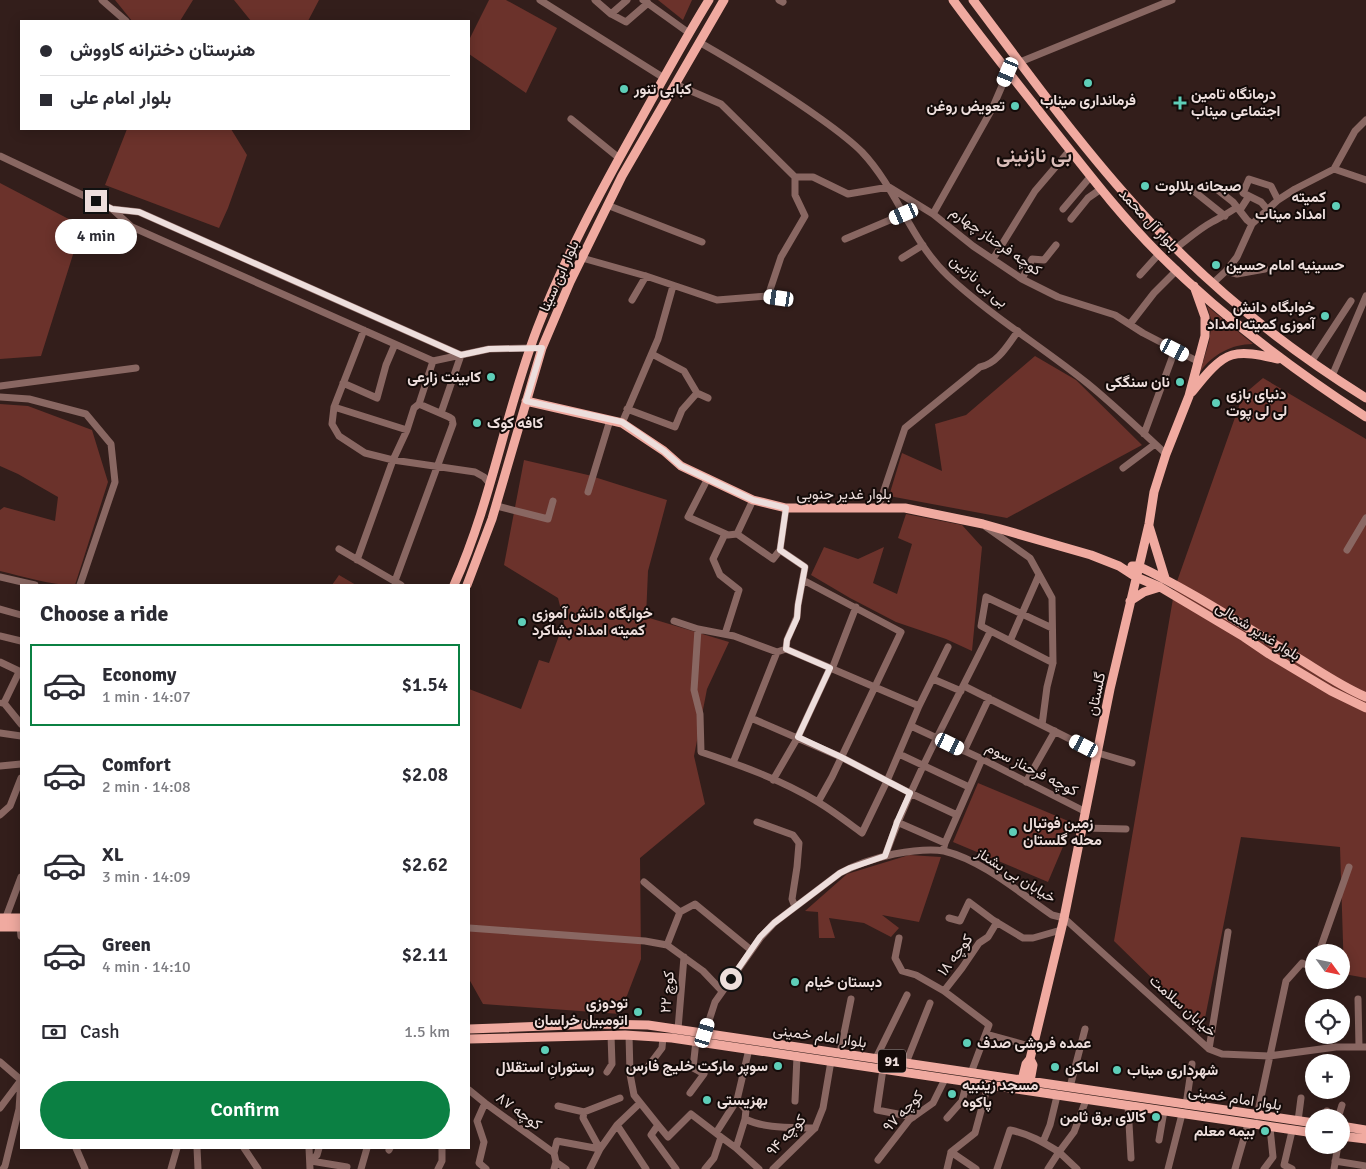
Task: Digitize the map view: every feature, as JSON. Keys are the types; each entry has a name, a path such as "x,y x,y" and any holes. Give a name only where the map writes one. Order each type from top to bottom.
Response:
{"main road":[{"name":"بلوار ابن سینا","path":"454,584 470,547 531,348 558,279 596,200 709,0"},
{"name":"بلوار ابن سینا","path":"467,584 497,506 542,348 607,205 724,0"},
{"name":"بلوار آل محمد","path":"954,0 1008,72 1101,189 1159,254 1263,346 1316,385 1366,417"},
{"name":"بلوار آل محمد","path":"973,0 1048,100 1154,226 1213,284 1282,341 1366,398"},
{"path":"1141,234 1154,226"},
{"name":"گلستان","path":"1024,1090 1032,1065 1030,1059 1064,918 1154,492 1166,454 1189,396 1205,336 1204,317 1194,286"},
{"path":"531,348 542,348"},
{"name":"گلستان","path":"1189,396 1208,371 1231,355 1252,354 1281,359"},
{"name":"بلوار غدیر جنوبی","path":"526,401 622,422 664,451 681,466 753,500 786,508 905,508 982,524 1090,555 1120,566 1136,577"},
{"path":"1148,524 1166,578"},
{"name":"بلوار غدیر جنوبی","path":"1120,566 1138,566"},
{"name":"بلوار غدیر شمالی","path":"1138,566 1166,578 1340,685 1366,697"},
{"name":"بلوار غدیر شمالی","path":"1136,577 1160,587 1244,636 1269,654 1331,692 1366,708"},
{"path":"1130,601 1144,592 1160,587"},
{"path":"3,918 20,926"},
{"path":"0,927 20,927"},
{"name":"بلوار امام خمینی","path":"470,1029 624,1024 678,1029 834,1055 876,1058 1305,1122"},
{"path":"547,1026 547,1038"},
{"name":"بلوار امام خمینی","path":"470,1039 629,1035 696,1041 797,1056 834,1055 883,1070 1305,1132"},
{"path":"1350,1130 1366,1139"},
{"path":"1350,1134 1366,1130"}],"street":[{"path":"102,0 125,20"},
{"path":"540,0 664,78"},
{"path":"595,0 611,14 626,22 646,2 689,33"},
{"path":"611,14 627,0"},
{"path":"1020,62 1172,0"},
{"name":"بی بی نازنین","path":"699,42 794,100 838,131 862,152 890,187 922,244 946,275 1087,383 1166,454"},
{"path":"933,214 992,109 1008,72"},
{"path":"675,84 721,104 795,177 813,177 848,194 890,187"},
{"path":"571,119 619,158"},
{"path":"1213,284 1237,257 1252,224 1267,209 1294,189 1334,170 1354,130 1366,120"},
{"path":"993,259 1035,191 1070,150"},
{"path":"0,156 112,209 132,227 433,361 489,349 531,348"},
{"path":"1334,170 1366,180"},
{"path":"1063,209 1091,176"},
{"path":"768,296 780,257 805,216 795,195 795,177"},
{"path":"1267,209 1261,202 1243,193 1249,179 1271,186 1278,200"},
{"name":"کوچه فرحناز چهارم","path":"890,187 933,214 1022,279 1058,297 1115,315 1199,362"},
{"path":"1214,187 1238,208 1252,224"},
{"path":"1071,219 1088,198 1101,189"},
{"path":"1195,192 1224,216"},
{"path":"1176,248 1213,221 1238,208 1249,196"},
{"path":"607,205 702,242"},
{"path":"112,209 139,212 461,355"},
{"path":"845,239 904,214"},
{"path":"902,258 922,244"},
{"path":"1022,279 1032,259 1044,260 1056,244"},
{"path":"1140,274 1159,254"},
{"path":"582,258 646,276 718,300 768,296 789,299"},
{"path":"1130,324 1154,293 1176,270"},
{"path":"1226,271 1236,274 1265,270"},
{"path":"632,300 646,276"},
{"path":"622,422 652,354 662,327 673,286"},
{"path":"1332,376 1366,296"},
{"path":"1311,362 1351,301"},
{"path":"364,330 334,407 332,424 339,436 365,453 393,460 476,472 490,484"},
{"path":"878,508 905,428 980,367 987,366 1004,352 1018,332"},
{"path":"343,383 377,398 386,365 395,344"},
{"path":"1144,434 1175,350"},
{"path":"652,354 684,371 697,393 708,398"},
{"path":"441,413 461,355"},
{"path":"357,560 393,460 407,430 414,408 419,404 433,361"},
{"path":"0,386 136,368"},
{"path":"627,409 675,427 682,410 697,393"},
{"path":"0,396 29,399 86,414 111,444 114,482 80,584"},
{"path":"340,550 398,583 453,424 452,419 419,404"},
{"path":"334,407 407,430"},
{"path":"588,492 610,420"},
{"path":"1123,468 1155,444"},
{"path":"708,478 688,517 726,534 737,534 773,560 780,550 786,508"},
{"path":"737,534 753,500"},
{"path":"497,506 548,519 553,501"},
{"path":"1347,550 1366,518"},
{"path":"982,524 1030,558 1052,598 1053,664 1047,687 1042,724"},
{"path":"725,634 739,590 720,575 713,559 726,534"},
{"path":"780,550 805,567 797,618 787,640 786,649"},
{"path":"1010,641 1039,575"},
{"path":"0,577 31,584"},
{"path":"803,580 901,632 818,802"},
{"path":"1052,628 986,597 981,626 1053,664"},
{"path":"773,780 798,737 831,668 856,607"},
{"path":"0,609 20,615"},
{"path":"674,621 698,629 734,636 777,652 786,649 919,706"},
{"path":"698,629 694,690 700,714 701,752 773,780 818,802 862,833 912,726 919,706 948,647"},
{"path":"885,856 897,822 922,765 990,632"},
{"path":"0,636 20,641"},
{"path":"733,763 777,652"},
{"path":"0,662 20,672 2,703 20,723"},
{"path":"933,679 989,698 1098,753 1132,763"},
{"path":"964,751 989,698"},
{"path":"751,718 841,757 957,815"},
{"name":"کوچه فرحناز سوم","path":"912,726 1086,812"},
{"path":"1026,782 1056,731"},
{"path":"0,733 20,736"},
{"path":"899,754 969,787"},
{"path":"943,851 982,759"},
{"path":"0,766 20,764"},
{"path":"0,815 10,806 20,781"},
{"path":"757,822 793,835 799,843 792,899 795,906"},
{"path":"897,822 945,843"},
{"path":"1083,828 1126,829"},
{"name":"خیابان بی بشناز","path":"705,1033 715,1002 760,937 774,923 840,873 885,856 915,851 943,851 977,865 1052,915 1064,918"},
{"path":"1322,944 1349,867"},
{"path":"3,918 20,879"},
{"path":"644,882 680,912"},
{"path":"949,918 960,921 969,902 1024,938 1033,938 1061,930"},
{"path":"667,945 680,912 696,904 751,950"},
{"name":"خیابان سلامت","path":"1064,918 1210,1049 1222,1054 1269,1056 1336,1048 1362,1047"},
{"name":"کوچه ۱۸","path":"986,1034 989,1025 944,991 979,943 988,937 997,922"},
{"path":"470,928 667,945 703,971 722,991"},
{"path":"1210,1049 1228,932"},
{"path":"899,938 895,958 902,971 916,975 944,991"},
{"name":"کوچ ۲۲","path":"678,1029 684,957"},
{"path":"1257,1116 1286,981 1302,963 1305,964"},
{"path":"876,1058 907,995"},
{"name":"کوچه ۹۴","path":"773,1169 815,1128 823,1108 834,1055 851,999"},
{"path":"1358,999 1362,1047"},
{"path":"906,1063 930,1003"},
{"path":"1070,1087 1085,1029"},
{"path":"972,1073 986,1034 1033,1047"},
{"path":"607,1072 612,1064 610,1035"},
{"path":"629,1035 630,1074 634,1095 668,1137 692,1114 736,1148 758,1169"},
{"path":"647,1068 662,1048 663,1037"},
{"path":"690,1093 704,1074 692,1068 696,1041"},
{"path":"705,1169 714,1158 718,1135 737,1100 749,1049"},
{"path":"795,1100 797,1056"},
{"path":"0,1062 20,1078"},
{"path":"1186,1105 1192,1064"},
{"path":"0,1066 20,1078"},
{"path":"883,1070 877,1110 914,1117"},
{"path":"0,1108 20,1078"},
{"path":"6,1168 19,1109 20,1078"},
{"name":"کوچه ۹۷","path":"878,1160 914,1117 933,1103 945,1079"},
{"path":"947,1118 962,1101 967,1082"},
{"path":"947,1169 951,1152 975,1133 988,1085"},
{"name":"کوچه ۸۷","path":"470,1091 554,1153"},
{"path":"1042,1142 1050,1125 1057,1096"},
{"path":"558,1106 584,1112 620,1098"},
{"path":"1298,1122 1301,1098"},
{"path":"736,1148 746,1110 737,1100"},
{"path":"1048,1169 1074,1132 1086,1100"},
{"path":"485,1103 477,1121 484,1142 479,1163 486,1169"},
{"path":"590,1169 600,1149 617,1125 640,1103"},
{"path":"1341,1109 1342,1105"},
{"path":"1128,1106 1131,1158"},
{"path":"1159,1140 1164,1111"},
{"path":"584,1112 583,1118 600,1149"},
{"path":"1168,1169 1182,1114"},
{"path":"745,1118 753,1122 777,1127 815,1128"},
{"path":"1235,1169 1248,1124"},
{"path":"617,1125 646,1169"},
{"path":"658,1125 651,1135 676,1169"},
{"path":"1264,1169 1273,1157 1270,1128"},
{"path":"997,1169 1010,1130 1023,1133 1042,1142 1059,1152 1077,1169"},
{"path":"1290,1168 1284,1165 1292,1130"},
{"path":"566,1169 555,1165 554,1153 557,1141 600,1149"},
{"path":"76,1149 85,1169"},
{"path":"171,1169 177,1149"},
{"path":"198,1149 198,1169"},
{"path":"245,1149 258,1169"},
{"path":"309,1149 310,1165"},
{"path":"310,1165 319,1149"},
{"path":"362,1169 367,1149"},
{"path":"438,1169 442,1161 442,1149"},
{"path":"951,1152 976,1169"},
{"path":"1334,1169 1336,1154"},
{"path":"1335,1161 1366,1166"},
{"path":"310,1165 348,1168"}],"shaded area":[{"path":"115,0 193,0 181,20 131,20"},
{"path":"234,0 319,0 309,20 250,20"},
{"path":"489,0 506,0 557,28 526,93 470,55 470,38"},
{"path":"658,0 692,0 683,20"},
{"path":"127,130 232,130 247,155 219,228 105,185"},
{"path":"0,183 82,226 41,356 0,359"},
{"path":"1207,306 1253,344 1230,348 1210,360 1200,372 1209,342 1212,322"},
{"path":"1035,356 1076,380 1142,445 1007,518 889,496 902,453 942,471 935,424 966,415"},
{"path":"1263,378 1366,439 1366,978 1350,975 1350,944 1343,944 1340,847 1241,837 1203,1028 1114,941 1175,587 1243,395"},
{"path":"0,404 28,406 92,430 108,482 75,584 47,582 0,571 0,510 4,507 55,521 58,497 0,466"},
{"path":"524,460 588,475 667,500 648,571 646,617 729,642 707,689 694,756 705,804 640,858 641,959 620,1014 483,1004 470,981 470,689 521,709 539,660 549,663 564,622 558,598 504,565"},
{"path":"906,514 962,525 982,547 972,651 946,639 896,622 811,575 824,547 858,559 884,547 873,583 897,594 912,544 898,538"},
{"path":"339,575 354,584 333,584"},
{"name":"زمین فوتبال محله گلستان","path":"978,783 1073,823 1048,882 953,842"},
{"path":"909,855 941,857 919,922 882,915 899,928 891,937 864,923 829,918 835,938 819,938 818,912 805,911 847,874"}],"place":[{"name":"فرمانداری میناب","path":"1088,83"},
{"name":"کبابی تنور","path":"624,89"},
{"name":"درمانگاه تامین اجتماعی میناب","path":"1180,103"},
{"name":"تعویض روغن","path":"1015,106"},
{"name":"صبحانه بلالوت","path":"1145,186"},
{"name":"کمیته امداد میناب","path":"1336,206"},
{"name":"حسینیه امام حسین","path":"1216,265"},
{"name":"خوابگاه دانش آموزی کمیته امداد","path":"1325,316"},
{"name":"کابینت زارعی","path":"491,377"},
{"name":"نان سنگکی","path":"1180,382"},
{"name":"دنیای بازی لی لی پوت","path":"1216,403"},
{"name":"کافه کوک","path":"477,423"},
{"name":"خوابگاه دانش آموزی کمیته امداد بشاکرد","path":"522,622"},
{"name":"زمین فوتبال محله گلستان","path":"1013,832"},
{"name":"دبستان خیام","path":"795,982"},
{"name":"تودوزی اتومبیل خراسان","path":"638,1012"},
{"name":"عمده فروشی صدف","path":"967,1043"},
{"name":"رستورانِ استقلال","path":"545,1050"},
{"name":"سوپر مارکت خلیج فارس","path":"778,1066"},
{"name":"اماکن","path":"1055,1067"},
{"name":"شهرداری میناب","path":"1117,1070"},
{"name":"مسجد زینبیه پاکوه","path":"952,1094"},
{"name":"بهزیستی","path":"707,1100"},
{"name":"کالای برق ثامن","path":"1156,1117"},
{"name":"بیمه معلم","path":"1265,1131"}],"district":[{"name":"بی نازنینی","path":"1034,155"}],"route":[{"path":"96,201 112,209 139,212 439,347 461,355 489,349 542,348 526,401 622,422 664,451 681,466 753,500 786,508 780,550 805,567 797,618 787,640 786,649 830,668 798,737 910,793 885,856 840,873 795,906 760,937 731,979"}]}
